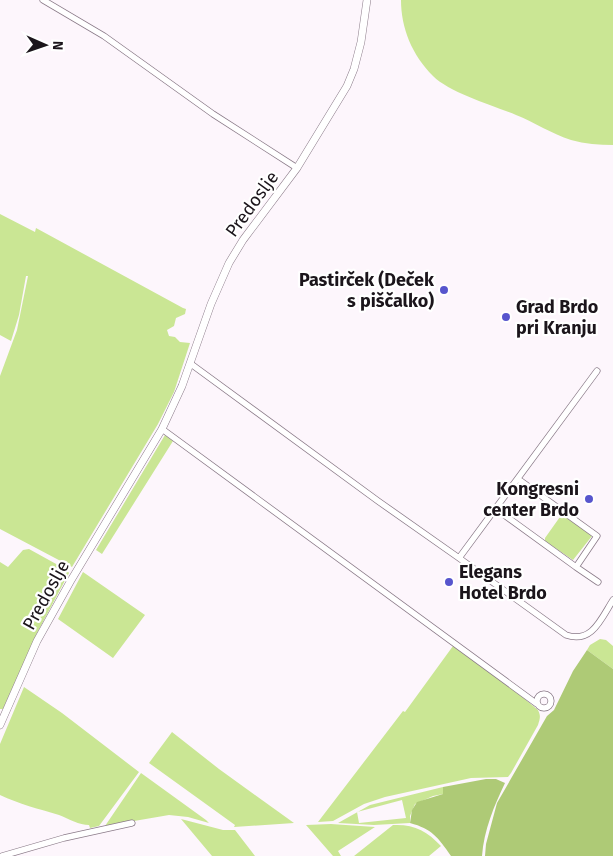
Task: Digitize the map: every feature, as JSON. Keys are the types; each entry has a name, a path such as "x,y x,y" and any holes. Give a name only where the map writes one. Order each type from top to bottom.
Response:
{"street":[{"path":"43,0 104,36 213,114 296,168"},
{"name":"Predoslje","path":"0,725 42,633 70,582 162,429 191,364 211,304 229,263 248,232 296,168 347,86 354,69 361,42 367,0"},
{"path":"191,364 566,636 576,639 589,635 600,622 613,600"},
{"path":"459,558 597,371"},
{"path":"162,429 539,706 547,707 551,701 546,694 539,696 522,693"},
{"path":"518,479 597,536 576,567"},
{"path":"496,509 598,582"},
{"path":"537,704 539,696"},
{"path":"2,856 64,838 132,823"}],"green space":[{"path":"401,0 613,0 613,145 587,143 564,137 523,118 460,93 440,82 419,59 409,41 403,21"},
{"path":"0,214 35,232 36,228 186,309 185,314 176,318 174,326 167,330 169,336 175,337 180,342 190,343 174,392 158,424 72,567 0,529 0,376 17,330 28,276 26,276 19,315 11,341 0,335"},
{"path":"165,435 173,441 102,554 96,550"},
{"path":"562,514 592,536 573,560 545,541 545,538"},
{"path":"29,549 67,570 69,573 37,633 3,709 0,709 0,562 8,567 23,550"},
{"path":"83,572 145,615 113,658 58,619"},
{"path":"600,639 606,640 613,646 613,669 587,650 590,645"},
{"path":"453,646 514,690 539,712 538,725 508,777 471,778 385,797 364,804 333,821 318,822 403,711 405,712"},
{"path":"587,650 613,669 613,856 485,856 486,844 497,803 547,716 554,710 573,671"},
{"path":"24,687 62,713 139,772 99,826 90,828 89,825 78,823 0,795 0,744"},
{"path":"172,732 219,769 294,823 234,827 235,825 149,763"},
{"path":"141,773 209,823 188,817 169,815 105,826"},
{"path":"496,779 505,783 490,818 482,856 451,856 434,835 424,828 410,823 412,810 417,802 443,794 443,787"},
{"path":"443,787 443,794 415,804 410,816 410,823 374,825 338,823 357,812 359,823 406,818 402,800 358,812 370,805"},
{"path":"181,819 223,830 235,830 255,856 212,856"},
{"path":"331,824 375,827 338,851 341,856 333,856 306,825"},
{"path":"393,825 414,827 431,836 441,846 429,856 354,856"}],"place":[{"name":"Pastirček (Deček s piščalko)","path":"444,290"},
{"name":"Grad Brdo pri Kranju","path":"506,317"},
{"name":"Kongresni center Brdo","path":"589,499"},
{"name":"Elegans Hotel Brdo","path":"449,582"}]}
